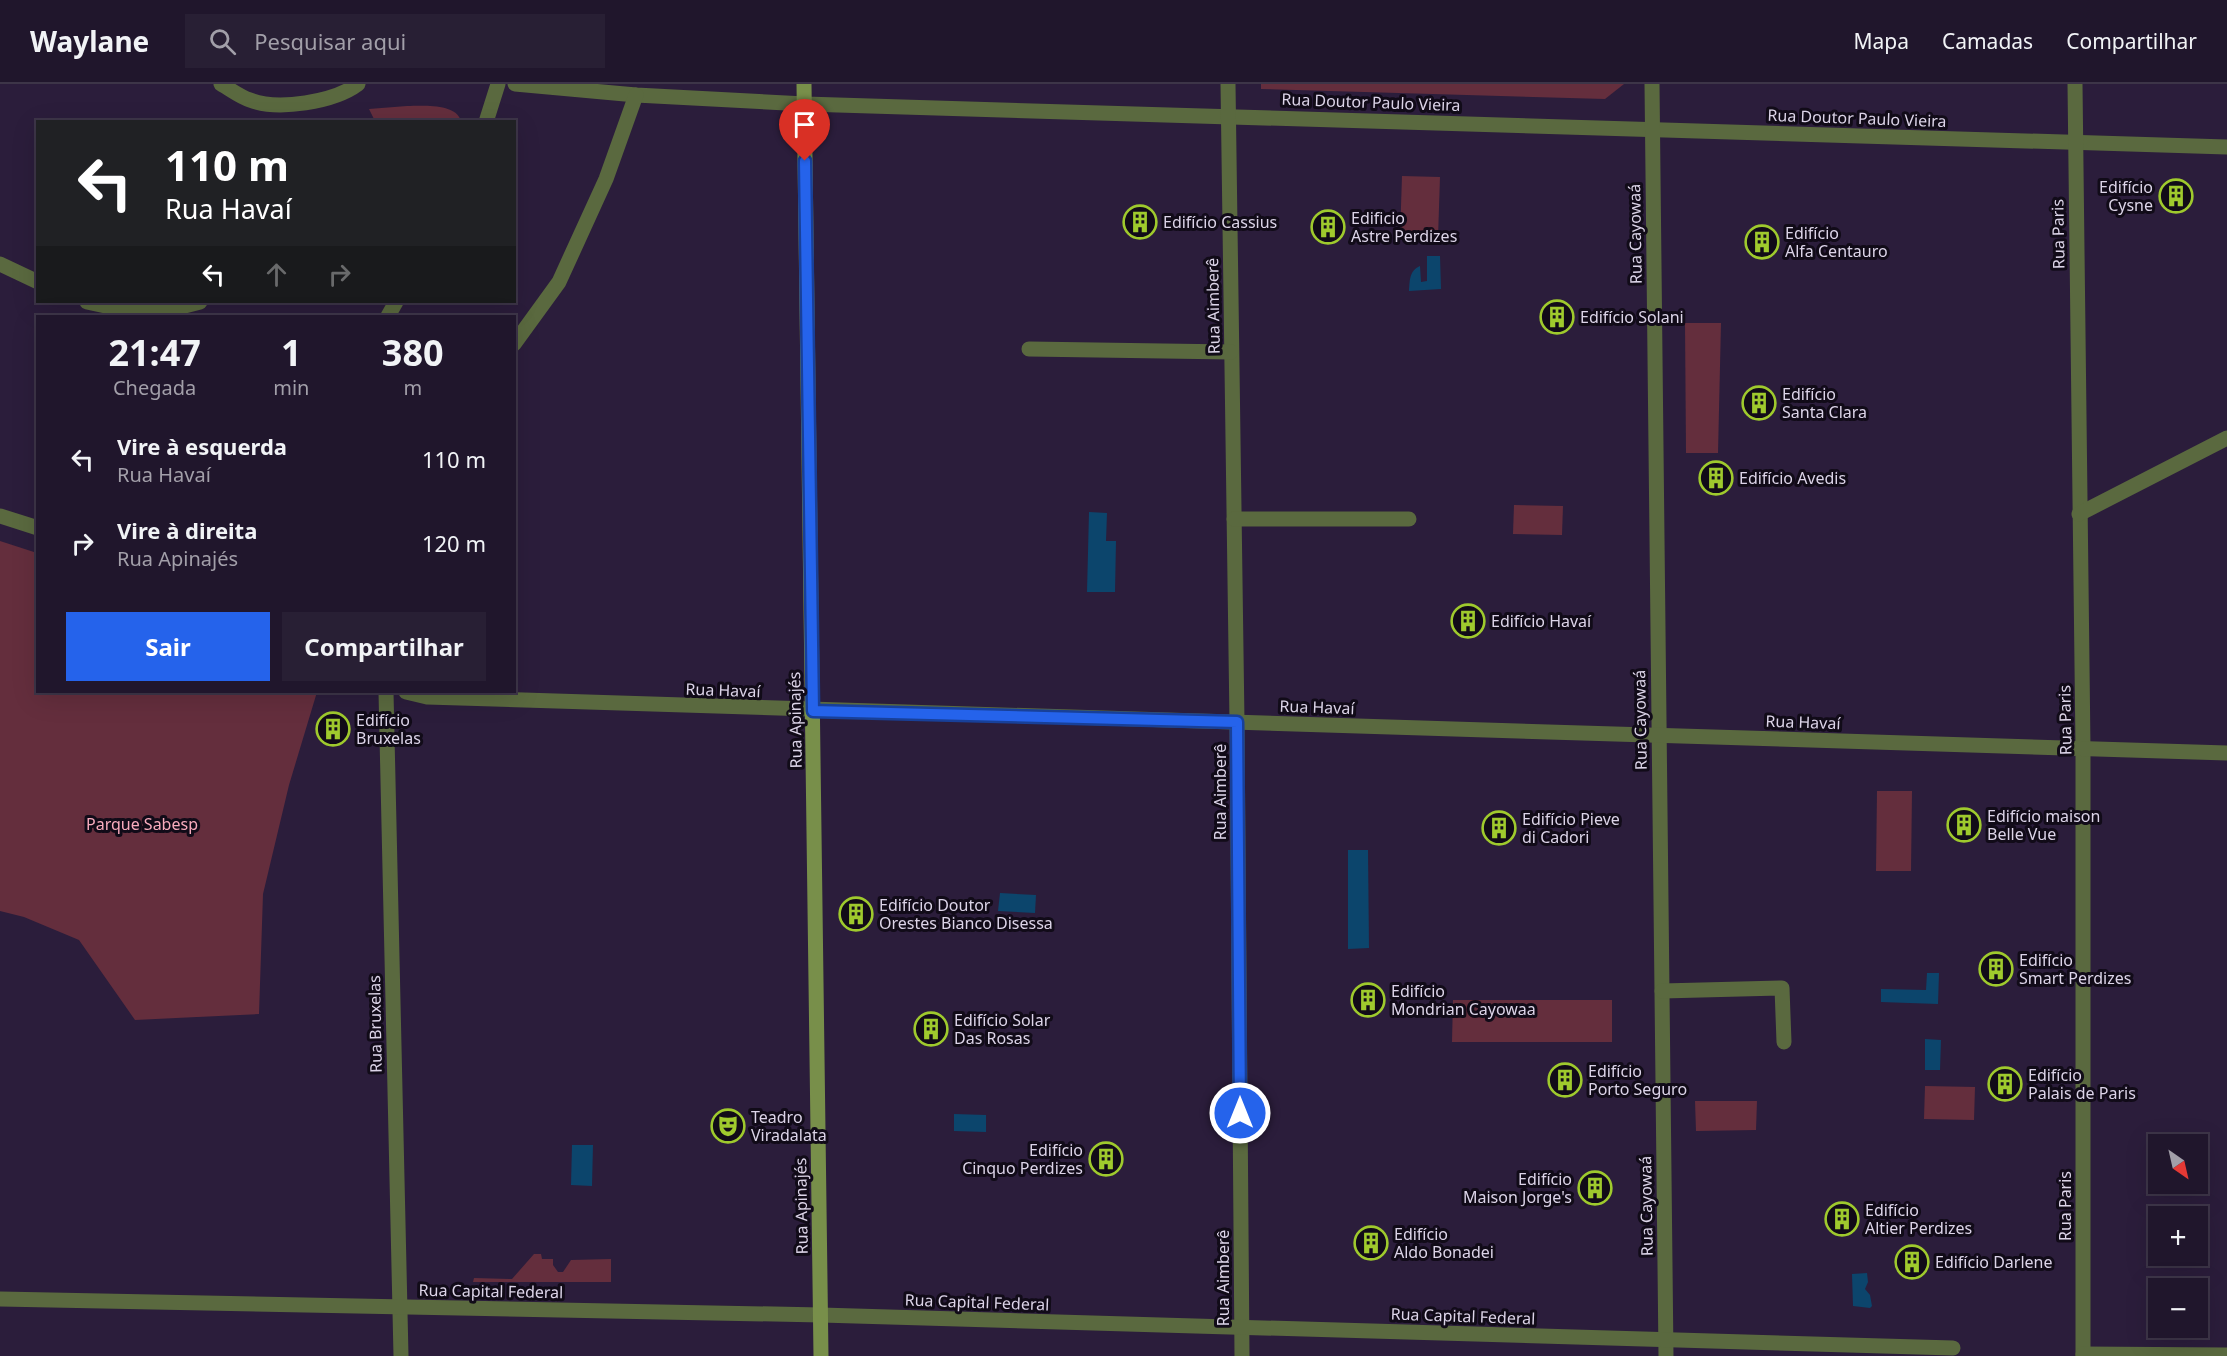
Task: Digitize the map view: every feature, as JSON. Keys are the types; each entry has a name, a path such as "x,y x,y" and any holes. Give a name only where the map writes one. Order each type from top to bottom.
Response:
{"street":[{"path":"221,84 250,101 283,105 320,102 358,84"},
{"path":"487,120 498,84"},
{"name":"Rua Doutor Paulo Vieira","path":"515,84 636,95 805,104 2227,147"},
{"name":"Rua Apinajés","path":"804,84 821,1356"},
{"name":"Rua Aimberê","path":"1228,84 1237,722 1242,1356"},
{"name":"Rua Cayowaá","path":"1652,84 1666,1356"},
{"name":"Rua Paris","path":"2075,84 2083,748 2083,1355"},
{"path":"516,341 559,282 606,179 636,95"},
{"path":"0,264 36,281"},
{"path":"91,303 112,308 140,310 196,303"},
{"path":"1029,350 1232,352"},
{"path":"2079,514 2227,438"},
{"path":"0,516 36,527"},
{"path":"1234,519 1409,519"},
{"name":"Rua Bruxelas","path":"386,693 401,1356"},
{"name":"Rua Havaí","path":"410,693 428,697 813,711 2227,753"},
{"path":"1662,991 1782,988 1784,1042"},
{"name":"Rua Capital Federal","path":"0,1299 821,1315 1953,1348"},
{"path":"2083,1355 2227,1355"}],"green space":[{"path":"1261,84 1624,84 1605,99 1261,89"},
{"path":"407,106 438,107 453,111 460,120 374,120 369,109"},
{"path":"1402,176 1440,177 1438,238 1400,237"},
{"path":"1685,323 1721,323 1718,453 1686,453"},
{"path":"1514,505 1563,506 1562,535 1513,534"},
{"name":"Parque Sabesp","path":"0,541 36,553 36,693 317,693 289,785 263,894 259,1014 135,1020 79,940 24,917 0,911"},
{"path":"1877,791 1912,791 1911,871 1876,871"},
{"path":"1453,1000 1612,1000 1612,1042 1452,1042"},
{"path":"1925,1086 1975,1087 1974,1120 1924,1119"},
{"path":"1695,1101 1757,1101 1756,1130 1696,1131"},
{"path":"534,1254 541,1254 542,1259 553,1259 553,1265 558,1272 563,1272 571,1260 611,1259 611,1282 473,1282 474,1278 512,1279"}],"water":[{"path":"1427,256 1440,256 1441,289 1409,291 1412,273 1416,268 1420,266 1421,282 1427,281"},
{"path":"1089,512 1107,513 1106,541 1116,541 1115,592 1087,592"},
{"path":"1348,850 1368,850 1369,948 1348,949"},
{"path":"1000,893 1036,895 1035,913 998,911"},
{"path":"1927,973 1939,973 1938,1004 1881,1002 1881,989 1926,990"},
{"path":"1925,1039 1941,1040 1940,1070 1925,1070"},
{"path":"954,1114 986,1115 986,1132 954,1131"},
{"path":"572,1145 593,1145 592,1186 571,1185"},
{"path":"1867,1273 1868,1282 1865,1289 1870,1295 1872,1306 1870,1308 1853,1306 1852,1274"}],"place":[{"name":"Edifício Cysne","path":"2176,196"},
{"name":"Edifício Cassius","path":"1140,222"},
{"name":"Edificio Astre Perdizes","path":"1328,227"},
{"name":"Edifício Alfa Centauro","path":"1762,242"},
{"name":"Edifício Solani","path":"1557,317"},
{"name":"Edifício Santa Clara","path":"1759,403"},
{"name":"Edifício Avedis","path":"1716,478"},
{"name":"Edifício Havaí","path":"1468,621"},
{"name":"Edifício Bruxelas","path":"333,729"},
{"name":"Edifício maison Belle Vue","path":"1964,825"},
{"name":"Edifício Pieve di Cadori","path":"1499,828"},
{"name":"Edifício Doutor Orestes Bianco Disessa","path":"856,914"},
{"name":"Edifício Smart Perdizes","path":"1996,969"},
{"name":"Edifício Mondrian Cayowaa","path":"1368,1000"},
{"name":"Edifício Solar Das Rosas","path":"931,1029"},
{"name":"Edifício Porto Seguro","path":"1565,1080"},
{"name":"Edifício Palais de Paris","path":"2005,1084"},
{"name":"Teadro Viradalata","path":"728,1126"},
{"name":"Edifício Cinquo Perdizes","path":"1106,1159"},
{"name":"Edifício Maison Jorge's","path":"1595,1188"},
{"name":"Edifício Altier Perdizes","path":"1842,1219"},
{"name":"Edifício Aldo Bonadei","path":"1371,1243"},
{"name":"Edifício Darlene","path":"1912,1262"}],"route":[{"path":"805,161 813,711 1237,722 1240,1113"}]}
